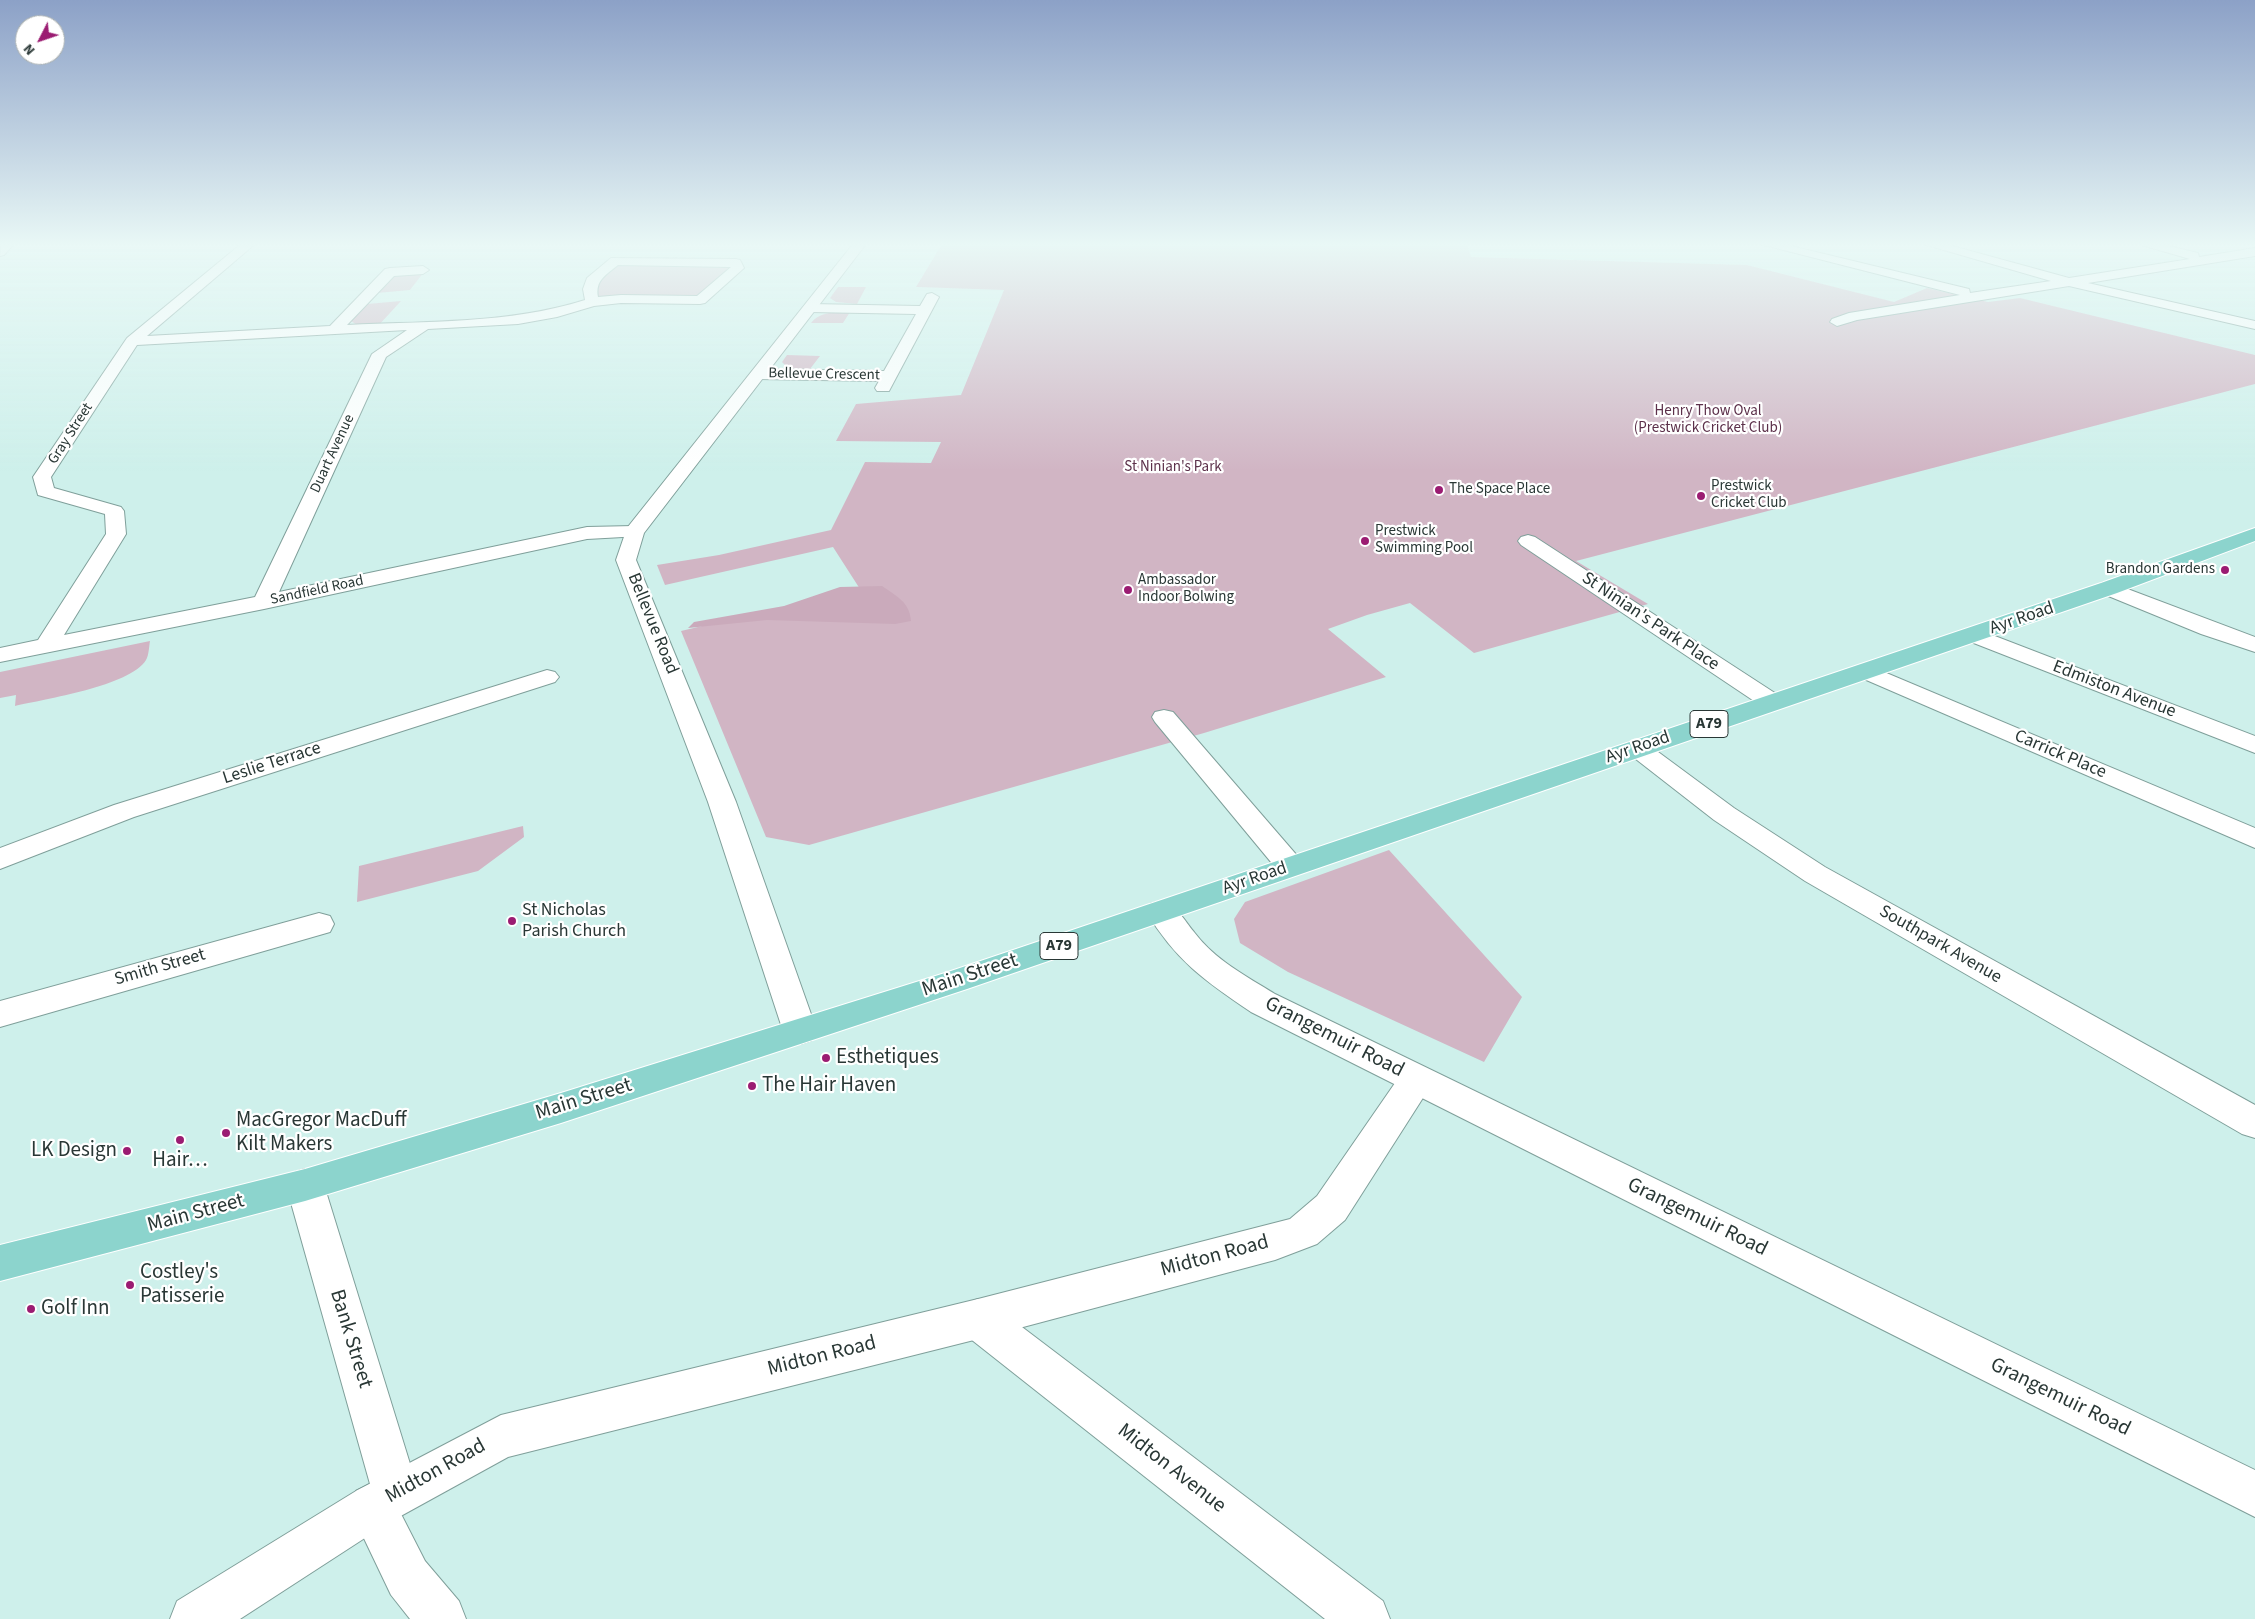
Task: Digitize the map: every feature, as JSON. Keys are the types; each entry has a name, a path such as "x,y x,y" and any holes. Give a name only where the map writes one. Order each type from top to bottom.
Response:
{"main road":[{"name":"Ayr Road","path":"1162,911 1772,702 1974,635 2255,534"},
{"name":"Main Street","path":"0,1263 305,1185 561,1108 1162,911"}],"street":[{"name":"Gray Street","path":"46,646 116,534 114,511 45,491 42,477 132,341 158,320"},
{"path":"332,331 343,320"},
{"path":"132,341 521,320"},
{"name":"Bellevue Road","path":"800,1031 722,802 626,560 634,532 801,320"},
{"name":"Bellevue Crescent","path":"758,374 886,382 919,320"},
{"path":"1837,322 1844,320"},
{"path":"2232,320 2255,325"},
{"name":"Duart Avenue","path":"264,602 380,354 424,326"},
{"name":"Sandfield Road","path":"0,655 264,602 587,533 634,532"},
{"name":"St Ninian's Park Place","path":"1528,541 1772,702"},
{"path":"2109,588 2208,629 2255,645"},
{"name":"Edmiston Avenue","path":"1974,635 2255,745"},
{"name":"Carrick Place","path":"1865,671 2255,839"},
{"name":"Leslie Terrace","path":"0,859 124,811 547,677"},
{"path":"1164,716 1290,866"},
{"name":"Southpark Avenue","path":"1637,748 1724,814 1815,874 2255,1123"},
{"name":"Grangemuir Road","path":"1162,911 1191,951 1216,973 1263,1003 2255,1494"},
{"name":"Smith Street","path":"0,1014 320,924"},
{"name":"Midton Road","path":"195,1619 384,1500 501,1436 978,1319 1275,1242 1303,1232 1331,1208 1416,1080"},
{"name":"Bank Street","path":"305,1185 384,1500 408,1578 441,1619"},
{"name":"Midton Avenue","path":"978,1319 1365,1619"}],"green space":[{"path":"384,320 378,326 357,325 351,321"},
{"path":"814,320 845,320 843,323 811,323"},
{"name":"St Ninian's Park","path":"992,320 2109,320 2255,355 2255,384 1576,561 1648,604 1474,653 1410,603 1367,615 1328,629 1386,677 1204,733 809,845 766,837 681,631 860,589 833,547 665,585 657,565 719,555 831,530 865,462 931,463 941,442 836,441 856,404 961,395"},
{"path":"787,355 820,356 810,369 802,369 791,368 785,365 782,362"},
{"path":"150,641 147,658 137,669 105,684 15,706 16,695 0,698 0,672"},
{"path":"523,826 524,837 478,871 357,902 359,866"},
{"path":"1389,850 1522,997 1484,1062 1288,972 1240,943 1234,919 1245,902"}],"shaded area":[{"path":"882,586 905,604 911,621 895,624 767,620 688,628 694,622 784,606 840,587"}],"place":[{"name":"The Space Place","path":"1439,490"},
{"name":"Prestwick Cricket Club","path":"1701,496"},
{"name":"Prestwick Swimming Pool","path":"1365,541"},
{"name":"Brandon Gardens","path":"2225,570"},
{"name":"Ambassador Indoor Bolwing","path":"1128,590"},
{"name":"St Nicholas Parish Church","path":"512,921"},
{"name":"Esthetiques","path":"826,1058"},
{"name":"The Hair Haven","path":"752,1086"},
{"name":"MacGregor MacDuff Kilt Makers","path":"226,1133"},
{"name":"Hair…","path":"180,1140"},
{"name":"LK Design","path":"127,1151"},
{"name":"Costley's Patisserie","path":"130,1285"},
{"name":"Golf Inn","path":"31,1309"}],"park label":[{"name":"Henry Thow Oval (Prestwick Cricket Club)","path":"1708,420"}]}
